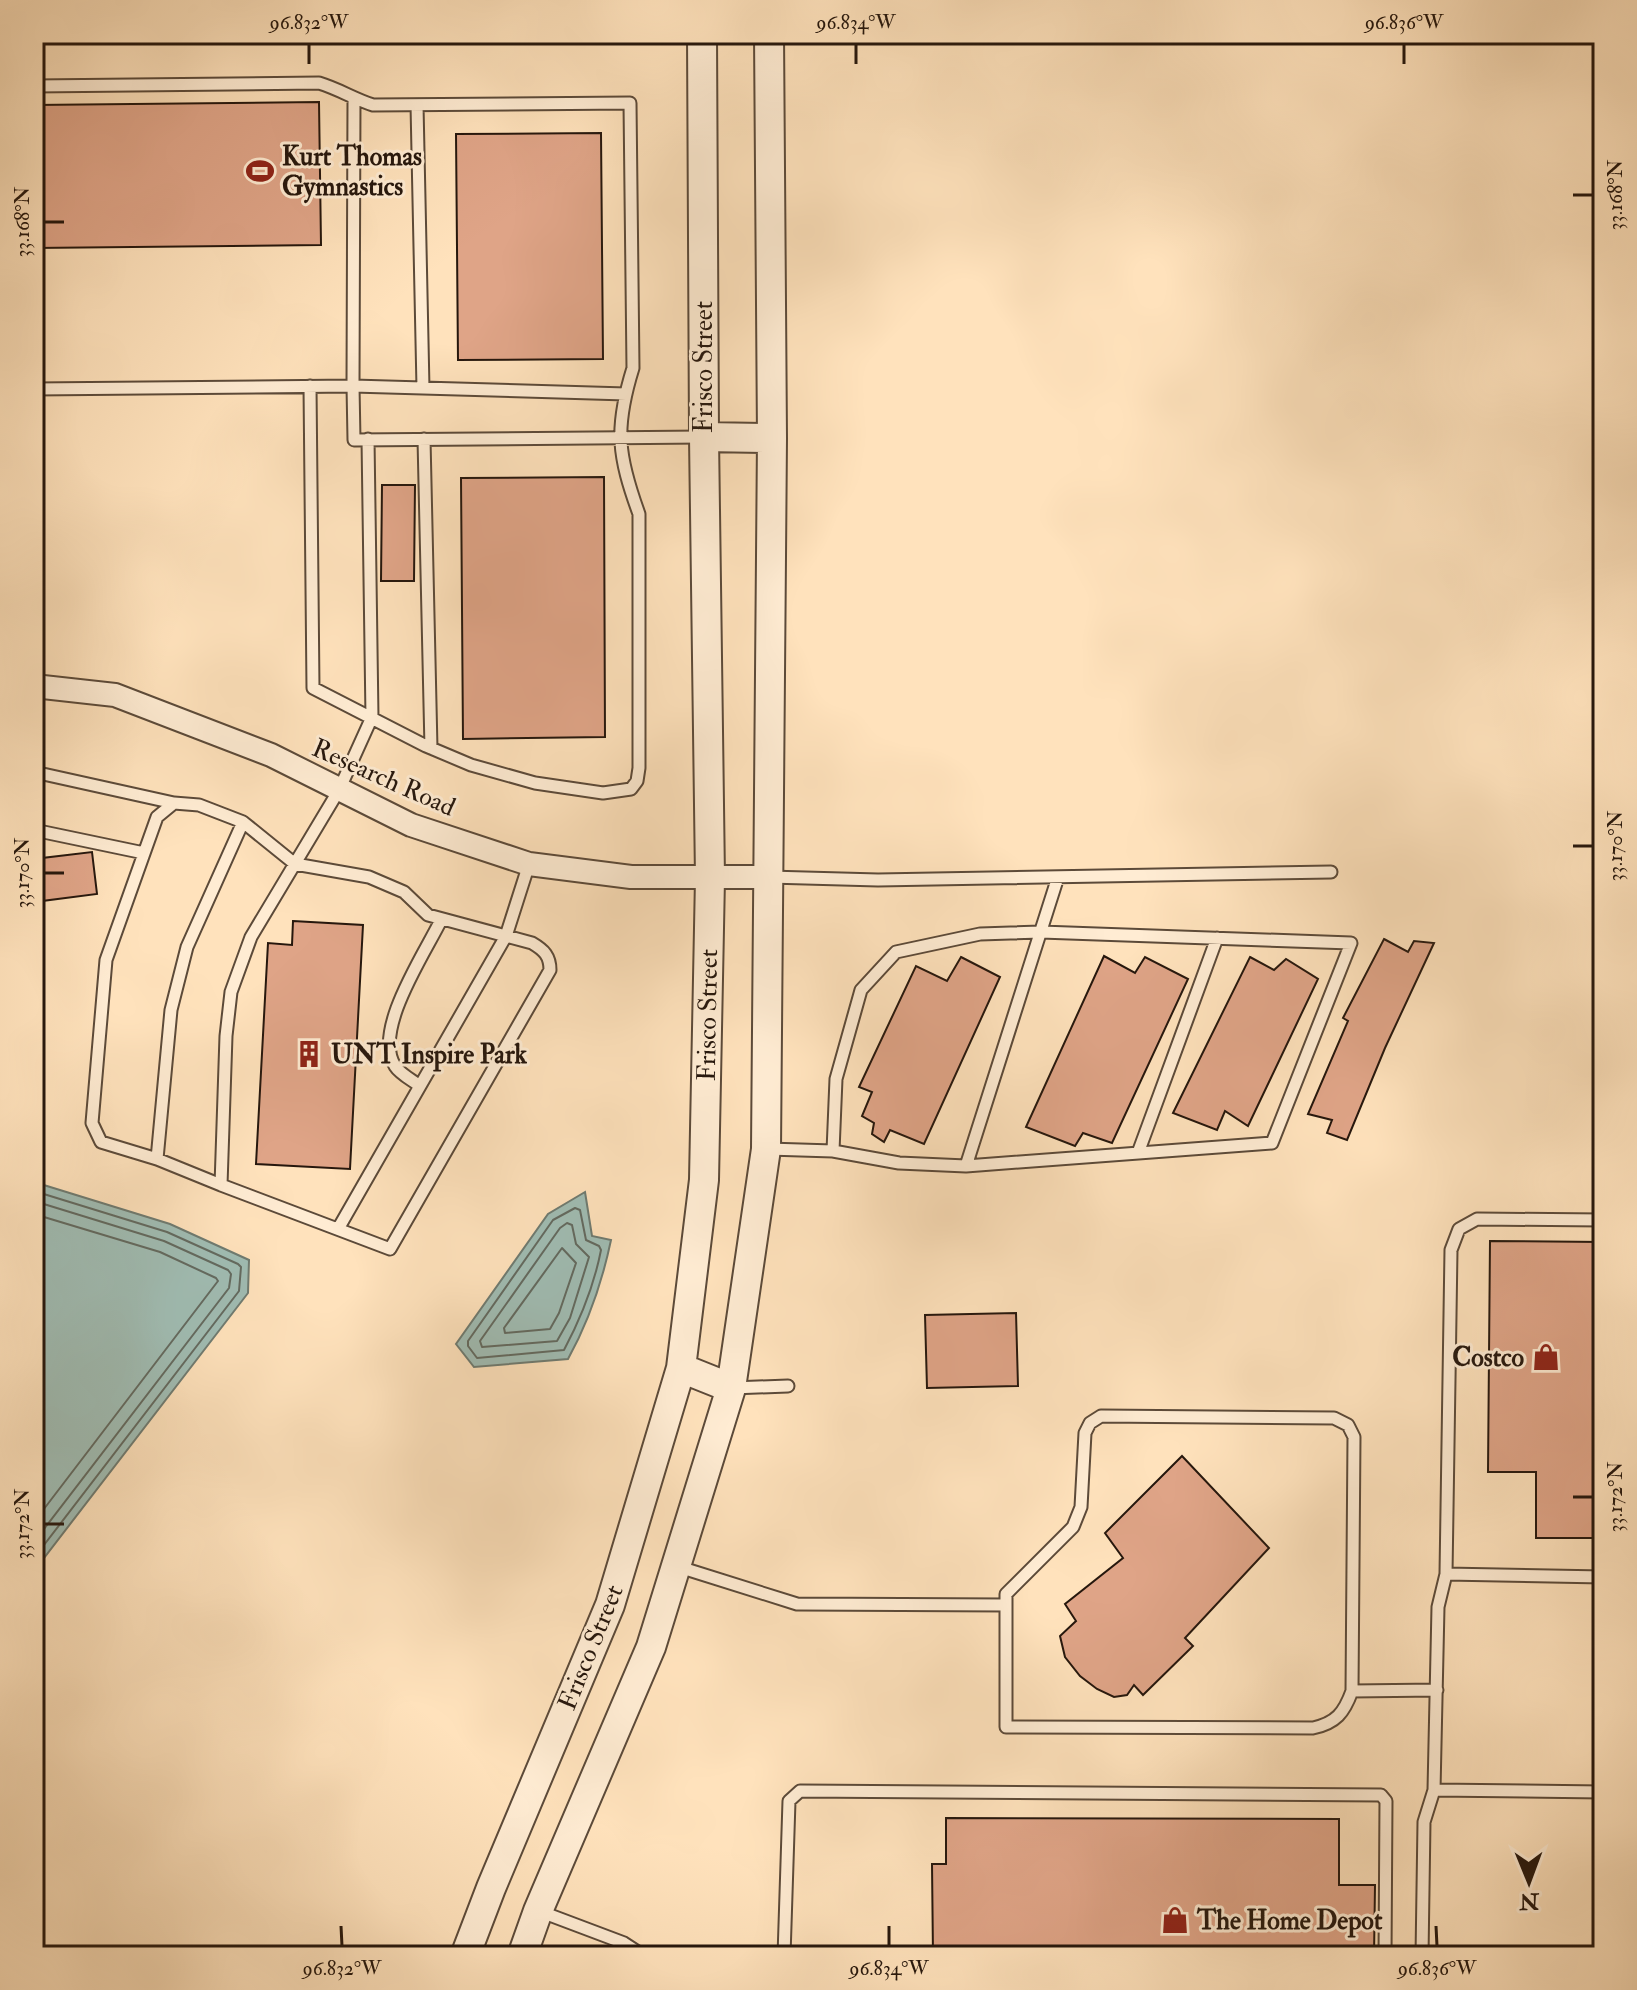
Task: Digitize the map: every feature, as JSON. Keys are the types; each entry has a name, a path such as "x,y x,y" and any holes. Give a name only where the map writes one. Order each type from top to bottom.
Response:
{"street":[{"name":"Frisco Street","path":"465,1956 496,1874 610,1605 681,1368 704,1180 710,878 702,34"},
{"name":"Frisco Street","path":"522,1956 538,1911 651,1647 731,1388 766,1149 772,438 769,34"},
{"path":"704,437 772,438"},
{"name":"Research Road","path":"34,686 115,695 271,755 411,825 529,864 631,877 769,877"},
{"path":"681,1368 731,1388"}],"lane":[{"path":"34,86 319,83 338,88 354,99 373,105 630,103 633,368 620,438 624,476 639,514 639,768 637,781 631,789 603,793 535,783 471,765 313,688 310,386"},
{"path":"354,99 354,440 704,437"},
{"path":"417,105 423,388"},
{"path":"34,389 353,386 626,394"},
{"path":"221,1185 226,1036 231,992 251,937 339,790 372,717 368,439"},
{"path":"424,439 431,748"},
{"path":"34,772 174,803 199,805 243,822 295,864 369,877 394,886 428,915 541,948 550,959 545,983 390,1249 157,1159 101,1142 92,1123 106,960 157,817 174,803"},
{"path":"157,1159 171,1010 187,947 243,822"},
{"path":"34,830 144,853"},
{"path":"338,1229 506,936 529,864"},
{"path":"769,877 878,880 1331,872"},
{"path":"966,1166 1058,877"},
{"path":"420,1086 396,1067 389,1039 393,1015 441,920"},
{"path":"766,1149 833,1151 899,1163 966,1166 1272,1143 1351,943 1041,932 980,934 896,952 861,990 836,1079 833,1151"},
{"path":"1138,1153 1217,938"},
{"path":"1422,1956 1424,1822 1434,1790 1438,1607 1446,1574 1451,1250 1459,1229 1477,1219 1603,1220"},
{"path":"731,1388 788,1386"},
{"path":"1101,1416 1334,1418 1348,1425 1354,1437 1352,1691 1345,1710 1330,1724 1313,1728 1006,1727 1006,1594 1073,1527 1081,1507 1085,1433 1090,1423 1101,1416"},
{"path":"676,1566 797,1604 1006,1605"},
{"path":"1446,1574 1603,1577"},
{"path":"1352,1691 1437,1690"},
{"path":"1434,1790 1603,1792"},
{"path":"784,1956 789,1801 800,1791 1381,1795 1386,1801 1385,1956"},
{"path":"538,1911 624,1943 644,1956"}],"water":[{"path":"34,1182 170,1224 249,1260 248,1293 34,1571"},
{"path":"585,1192 592,1236 611,1240 594,1301 568,1359 474,1367 456,1344 548,1214"}],"building":[{"path":"319,102 321,245 34,248 34,105"},
{"path":"601,133 603,359 458,360 456,134"},
{"path":"604,477 605,737 463,739 461,478"},
{"path":"382,485 415,485 414,581 381,581"},
{"path":"92,852 97,894 34,902 34,859"},
{"name":"UNT Inspire Park","path":"293,921 363,925 350,1169 256,1164 268,943 292,945"},
{"path":"1384,939 1408,952 1414,941 1434,943 1385,1048 1347,1140 1327,1133 1332,1120 1308,1114 1348,1021 1343,1018"},
{"path":"1104,956 1135,973 1145,957 1188,979 1112,1143 1083,1133 1075,1146 1026,1127"},
{"path":"961,957 1000,977 924,1144 890,1130 884,1142 872,1134 874,1123 862,1116 872,1092 859,1087 916,966 947,981"},
{"path":"1250,957 1274,970 1286,959 1318,979 1248,1126 1225,1111 1217,1130 1173,1113"},
{"name":"Costco","path":"1490,1241 1603,1242 1603,1538 1536,1538 1536,1472 1488,1472"},
{"path":"1016,1313 1018,1386 927,1388 925,1315"},
{"path":"1182,1456 1269,1548 1185,1638 1193,1646 1143,1695 1134,1685 1127,1695 1114,1697 1080,1676 1065,1657 1060,1636 1076,1621 1065,1604 1123,1558 1105,1533"},
{"name":"The Home Depot","path":"946,1818 1339,1819 1339,1885 1375,1885 1374,1956 933,1956 932,1864 946,1864"}],"place":[{"name":"Kurt Thomas Gymnastics","path":"260,171"},
{"name":"UNT Inspire Park","path":"309,1054"},
{"name":"Costco","path":"1546,1357"},
{"name":"The Home Depot","path":"1175,1920"}]}
